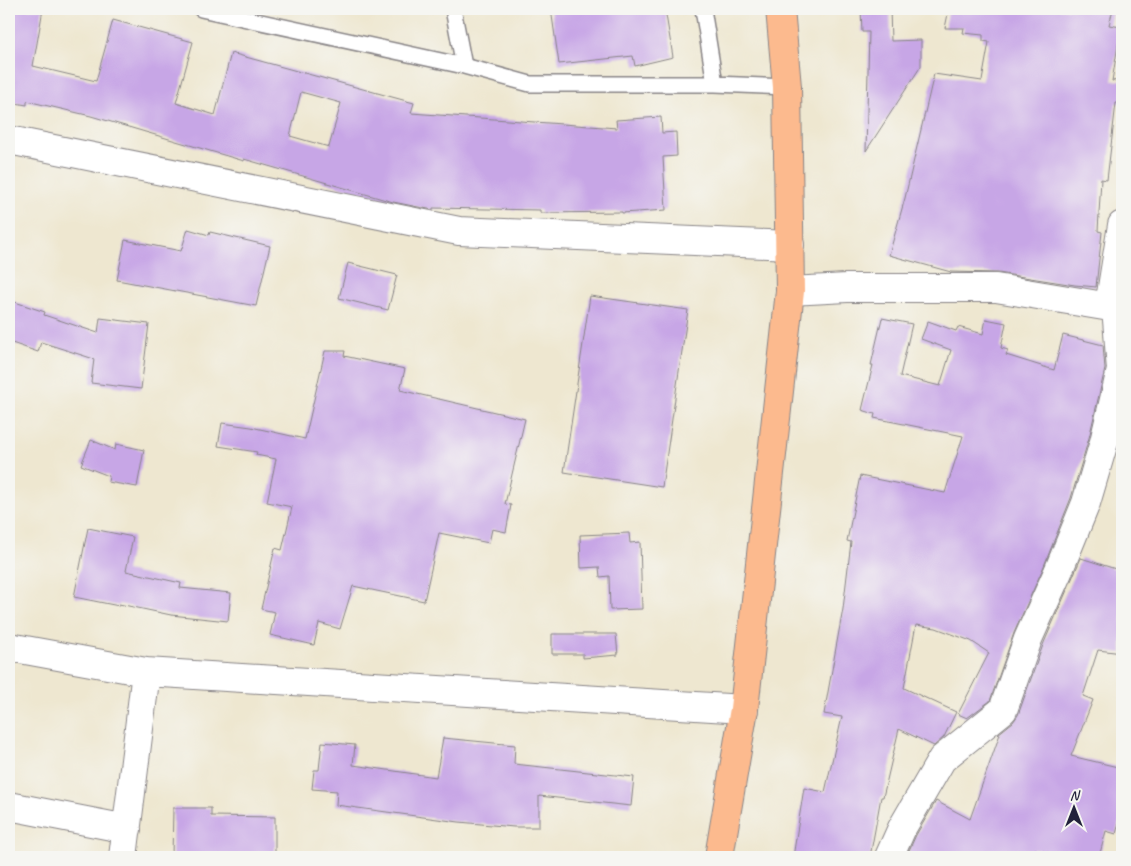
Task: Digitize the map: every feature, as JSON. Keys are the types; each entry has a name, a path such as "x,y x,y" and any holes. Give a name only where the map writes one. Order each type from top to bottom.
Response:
{"highway":[{"path":"720,857 744,709 790,291 787,87 780,9"}],"street":[{"path":"9,140 458,231 790,246"},
{"path":"889,857 902,828 942,759 1003,710 1028,639 1086,504 1104,442 1121,370 1119,308 1111,294 1122,225"},
{"path":"790,291 847,288 996,288 1119,308"},
{"path":"9,647 146,672 744,709"},
{"path":"123,857 146,672"},
{"path":"9,806 127,829"}],"lane":[{"path":"201,9 464,66 530,84 715,84 787,87"},
{"path":"453,9 464,66"},
{"path":"703,9 715,84"}],"building":[{"path":"14,9 43,9 33,66 96,81 113,20 193,42 176,103 215,115 231,53 414,103 411,113 617,128 616,120 661,117 662,133 676,132 677,156 663,157 666,210 622,213 540,213 540,210 433,208 433,210 393,202 91,116 27,101 27,105 9,102 9,40","holes":["301,92 341,103 329,147 290,136"]},
{"path":"551,9 665,9 673,57 635,66 633,56 559,64"},
{"path":"861,9 890,9 891,41 921,40 921,66 866,151 869,32 862,32"},
{"path":"949,9 1113,9 1109,25 1121,27 1112,81 1122,80 1122,103 1116,103 1107,180 1101,179 1098,231 1102,232 1096,287 998,273 951,272 889,255 905,198 934,74 982,81 989,42 983,41 983,35 963,33 964,28 945,28"},
{"path":"188,229 209,235 210,232 270,246 256,306 117,280 125,240 181,251"},
{"path":"348,263 397,275 388,310 339,298"},
{"path":"590,296 688,310 662,487 564,472"},
{"path":"9,300 45,312 44,315 98,333 100,318 149,324 141,389 91,383 94,359 41,342 38,352 9,342"},
{"path":"882,318 912,324 900,376 940,386 951,350 921,339 928,321 956,331 958,327 983,334 986,319 1006,323 1001,348 1008,350 1006,355 1054,370 1063,335 1103,345 1105,369 1089,438 1071,498 1044,566 1014,633 990,701 967,718 958,714 989,653 971,641 936,628 916,625 904,688 956,712 944,737 934,746 899,729 883,797 881,797 870,857 793,857 804,788 825,792 842,717 824,714 843,609 851,542 847,541 860,476 945,493 963,436 874,418 875,414 862,410"},
{"path":"325,351 345,351 344,356 405,369 400,390 525,419 505,504 511,505 506,532 492,529 489,543 439,533 424,601 353,586 340,629 319,623 314,645 270,635 275,612 261,609 275,548 282,550 292,507 267,502 276,459 256,455 257,452 218,446 222,423 251,427 305,439"},
{"path":"91,440 115,450 116,444 144,450 137,487 108,482 109,476 81,465"},
{"path":"88,528 133,537 126,571 181,583 180,588 231,593 228,621 171,615 74,597"},
{"path":"629,533 630,543 640,542 642,609 610,610 609,576 600,577 599,567 581,568 580,535"},
{"path":"1081,558 1122,571 1122,653 1098,650 1083,696 1093,700 1071,756 1122,768 1122,812 1116,834 1106,831 1099,857 1065,857 1035,849 1032,857 906,857 916,835 936,801 970,819 1000,734 998,734 1013,722 1018,715 1043,645"},
{"path":"552,634 616,634 618,655 583,658 583,654 552,654"},
{"path":"443,738 515,745 514,764 634,777 631,806 539,796 539,827 514,827 459,822 336,805 337,791 312,789 314,770 319,770 322,742 355,745 353,765 436,777"},
{"path":"173,808 211,808 211,816 275,817 275,857 172,857"}]}
